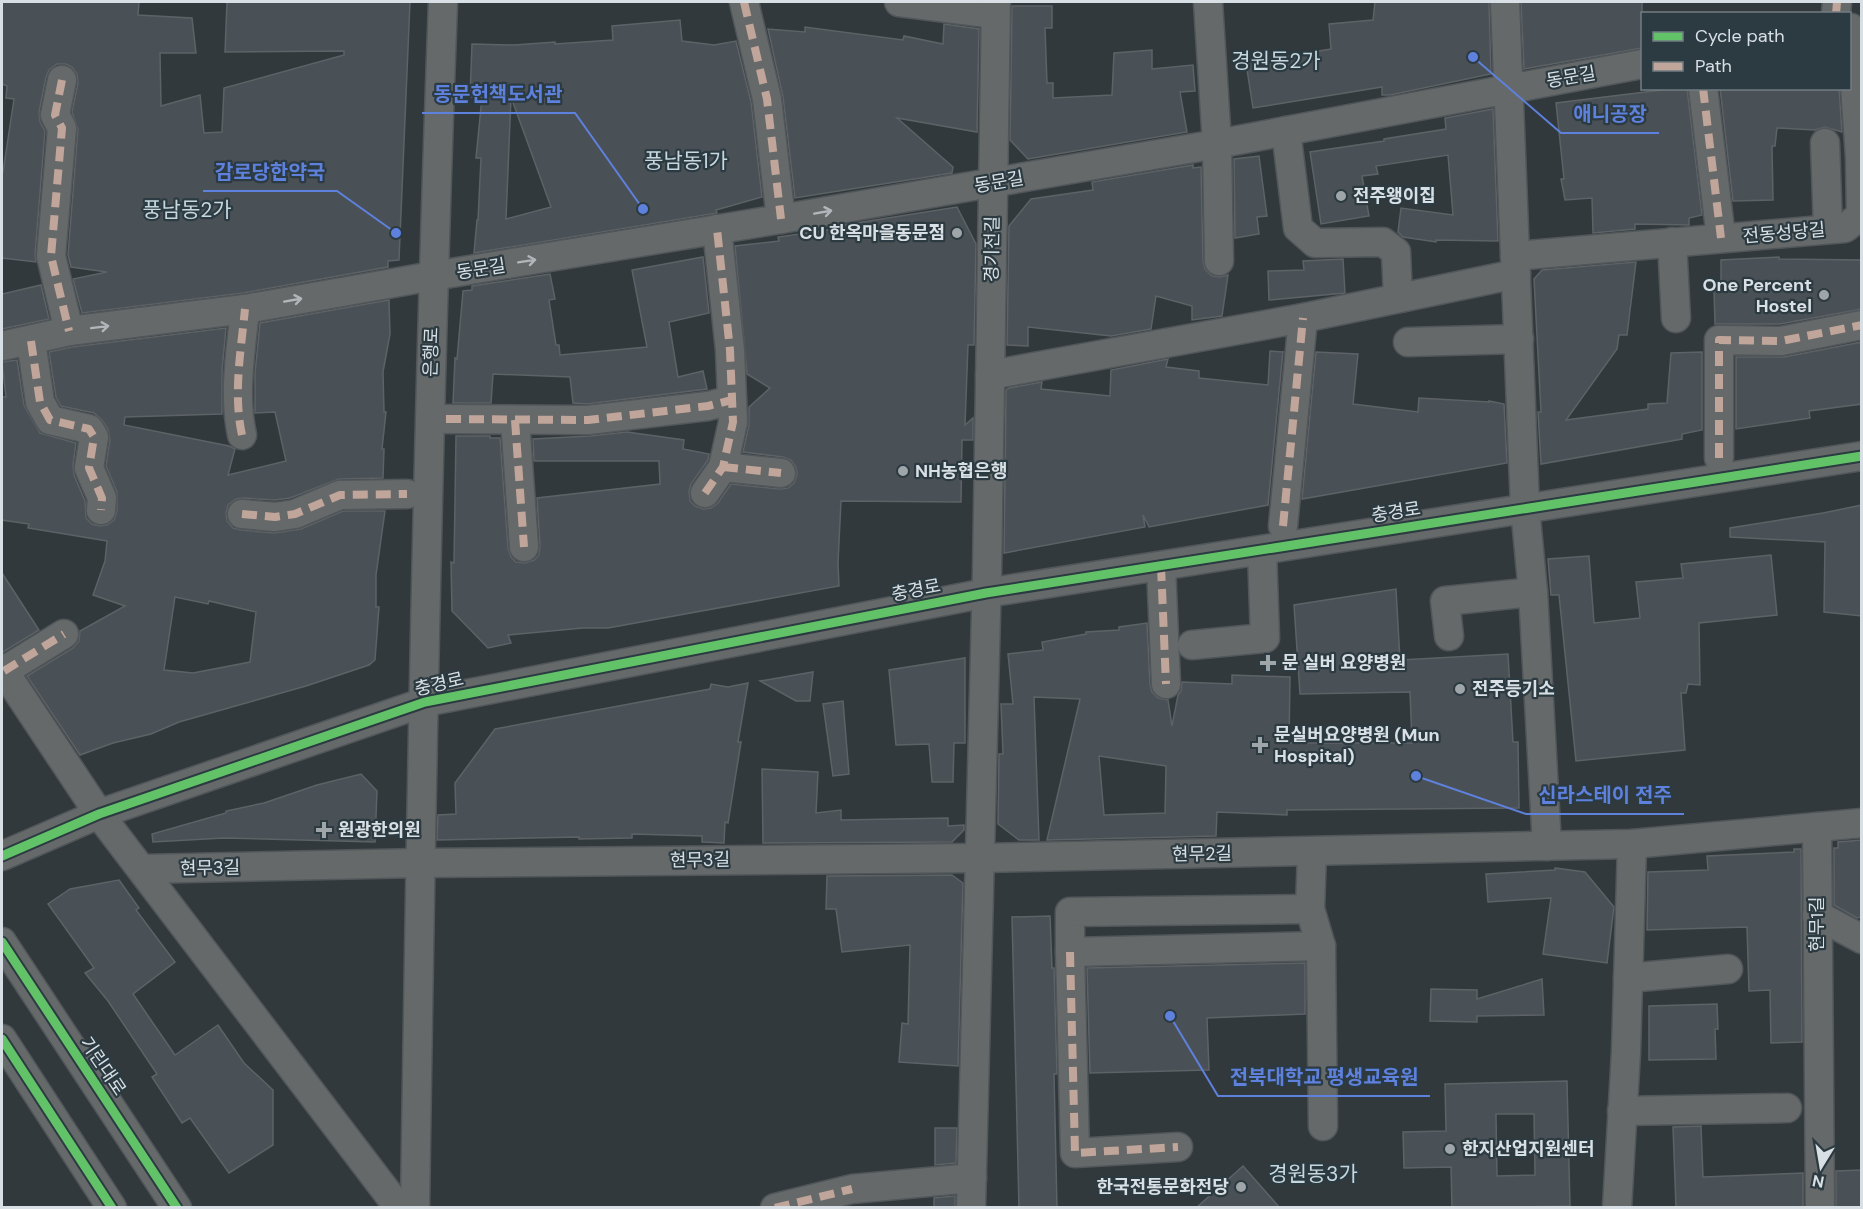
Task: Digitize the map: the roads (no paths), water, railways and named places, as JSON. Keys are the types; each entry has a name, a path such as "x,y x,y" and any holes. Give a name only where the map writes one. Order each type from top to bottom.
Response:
{"street":[{"name":"은행로","path":"425,702 427,500 443,2"},
{"path":"744,2 767,99 781,219"},
{"name":"경기전길","path":"899,2 996,8 986,593"},
{"path":"1208,2 1217,144 1219,261"},
{"path":"1505,2 1525,508 1533,592 1547,846 1632,844 1862,823"},
{"name":"전동성당길","path":"1303,318 1398,298 1516,265 1672,243 1845,228 1861,215 1860,158 1851,37"},
{"name":"동문길","path":"2,346 69,332 245,309 994,183 1217,144 1641,64"},
{"path":"62,80 55,115 62,128 51,256 69,332"},
{"path":"1703,90 1721,238"},
{"path":"1286,131 1298,228 1315,243 1383,242 1395,252 1398,298"},
{"path":"1825,143 1828,229"},
{"path":"705,493 723,467 733,422 730,350 717,229"},
{"path":"1672,243 1676,318"},
{"path":"242,435 238,419 238,388 245,309"},
{"path":"990,375 1303,318 1283,526"},
{"path":"1719,458 1719,340 1781,341 1862,325"},
{"path":"1408,342 1518,339"},
{"path":"31,341 40,402 50,420 89,429 94,437 89,468 102,498 102,510"},
{"path":"446,419 588,420 708,406 732,400"},
{"path":"515,420 524,547"},
{"name":"충경로","path":"2,855 99,814 425,702 986,593 1862,456"},
{"path":"723,467 781,472"},
{"path":"242,514 275,517 295,514 340,495 407,494"},
{"path":"1192,645 1265,638 1262,550"},
{"path":"1161,566 1166,684"},
{"path":"1449,636 1445,601 1533,592"},
{"path":"971,1208 986,593"},
{"path":"64,633 3,670 99,814 399,1208"},
{"path":"416,1208 420,863 425,702"},
{"name":"현무1길","path":"1817,827 1820,1208"},
{"path":"1617,1208 1632,844"},
{"name":"현무2길","path":"980,858 1547,846"},
{"path":"1312,852 1310,909 1321,946 1323,1126"},
{"name":"현무3길","path":"142,869 420,863 980,858"},
{"path":"1178,1148 1075,1153 1070,912 1310,909"},
{"path":"1817,915 1862,939"},
{"name":"기린대로","path":"2,942 177,1208"},
{"path":"1070,952 1321,946"},
{"path":"1628,978 1728,969"},
{"path":"2,1040 112,1208"},
{"path":"1622,1111 1787,1108"},
{"path":"775,1208 852,1189 972,1178"}],"place":[{"name":"애니공장","path":"1473,57"},
{"name":"전주왱이집","path":"1341,196"},
{"name":"동문헌책도서관","path":"643,209"},
{"name":"감로당한약국","path":"396,233"},
{"name":"CU 한옥마을동문점","path":"957,233"},
{"name":"One Percent Hostel","path":"1824,295"},
{"name":"NH농협은행","path":"903,471"},
{"name":"문 실버 요양병원","path":"1268,663"},
{"name":"전주등기소","path":"1460,689"},
{"name":"문실버요양병원 (Mun Hospital)","path":"1260,745"},
{"name":"신라스테이 전주","path":"1416,776"},
{"name":"원광한의원","path":"324,830"},
{"name":"전북대학교 평생교육원","path":"1170,1016"},
{"name":"한지산업지원센터","path":"1450,1149"},
{"name":"한국전통문화전당","path":"1241,1187"}],"district":[{"name":"경원동2가","path":"1276,61"},
{"name":"풍남동1가","path":"686,161"},
{"name":"풍남동2가","path":"187,210"},
{"name":"경원동3가","path":"1313,1174"}]}
